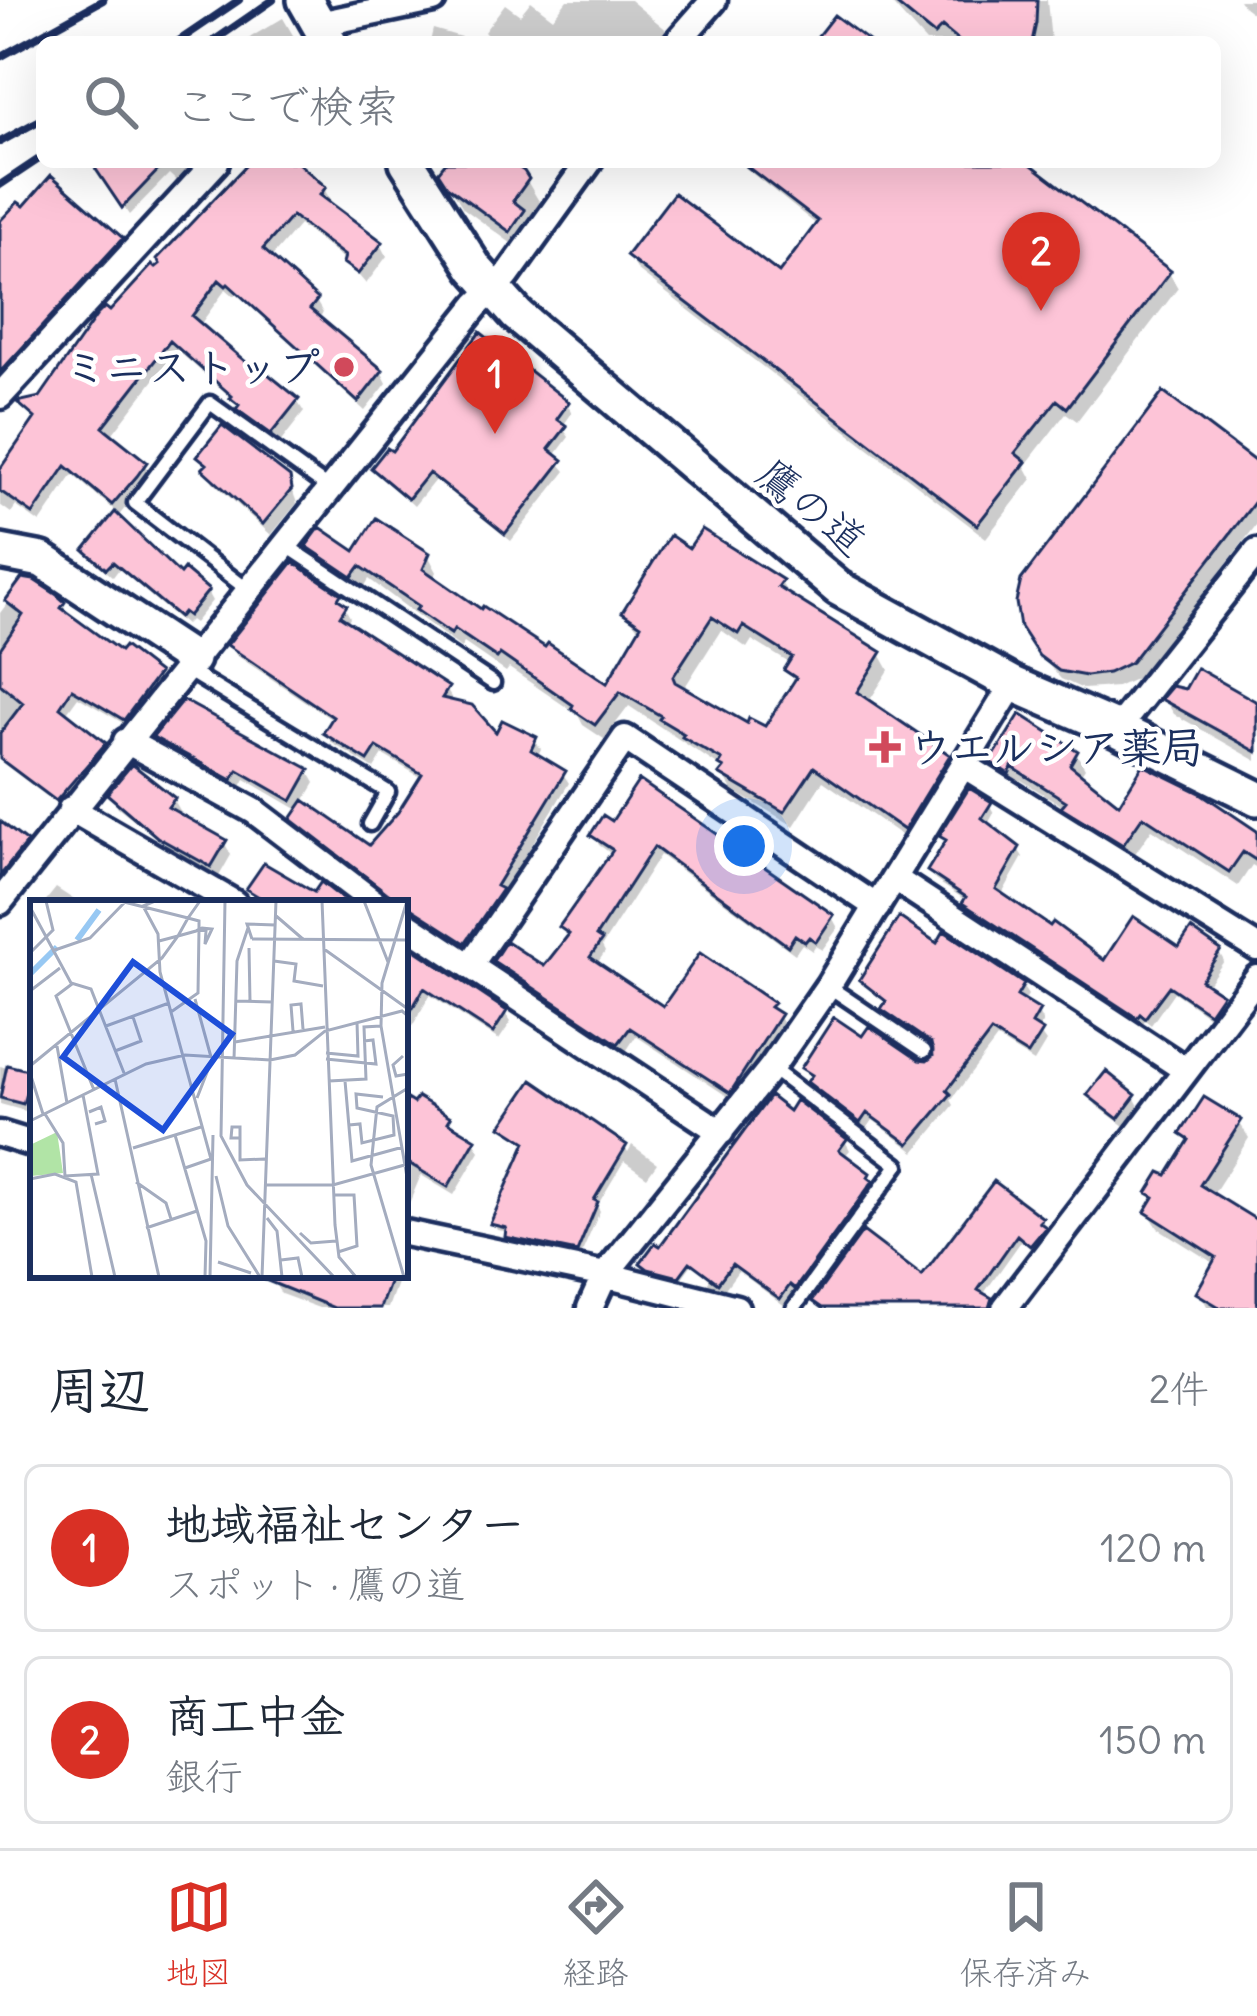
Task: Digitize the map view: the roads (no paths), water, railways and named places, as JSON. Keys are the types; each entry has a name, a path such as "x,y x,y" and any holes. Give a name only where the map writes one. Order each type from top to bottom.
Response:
{"street":[{"path":"322,30 434,0"},
{"path":"682,36 713,0"},
{"path":"0,396 210,168"},
{"name":"鷹の道","path":"410,168 492,291 838,588 1012,684 1257,797"},
{"path":"0,902 328,488 507,277 585,168"},
{"path":"0,552 41,560 188,664"},
{"path":"1117,729 1257,552"},
{"path":"590,1308 605,1275 771,1068 828,986 1012,684"},
{"path":"471,964 625,738 877,907"},
{"path":"126,741 254,812 371,900"},
{"path":"965,766 1257,949"},
{"path":"71,809 229,900"},
{"path":"895,879 1186,1070"},
{"path":"408,925 721,1132"},
{"path":"1005,1308 1257,977"},
{"path":"0,1134 30,1143"},
{"path":"408,1234 736,1308"}],"lane":[{"path":"248,590 135,503 210,404 328,488"},
{"path":"284,544 493,683"},
{"path":"188,664 388,792 370,824"},
{"path":"828,986 924,1051"},
{"path":"771,1068 898,1165 794,1308"}],"railway":[{"path":"38,36 103,0"},
{"path":"186,36 239,0"},
{"path":"221,36 273,0"},
{"path":"0,57 36,37"},
{"path":"0,142 36,122"},
{"path":"0,185 36,161"}],"place":[{"name":"商工中金","path":"1041,311"},
{"name":"ミニストップ","path":"344,367"},
{"name":"地域福祉センター","path":"495,434"},
{"name":"ウエルシア薬局","path":"885,747"}]}
